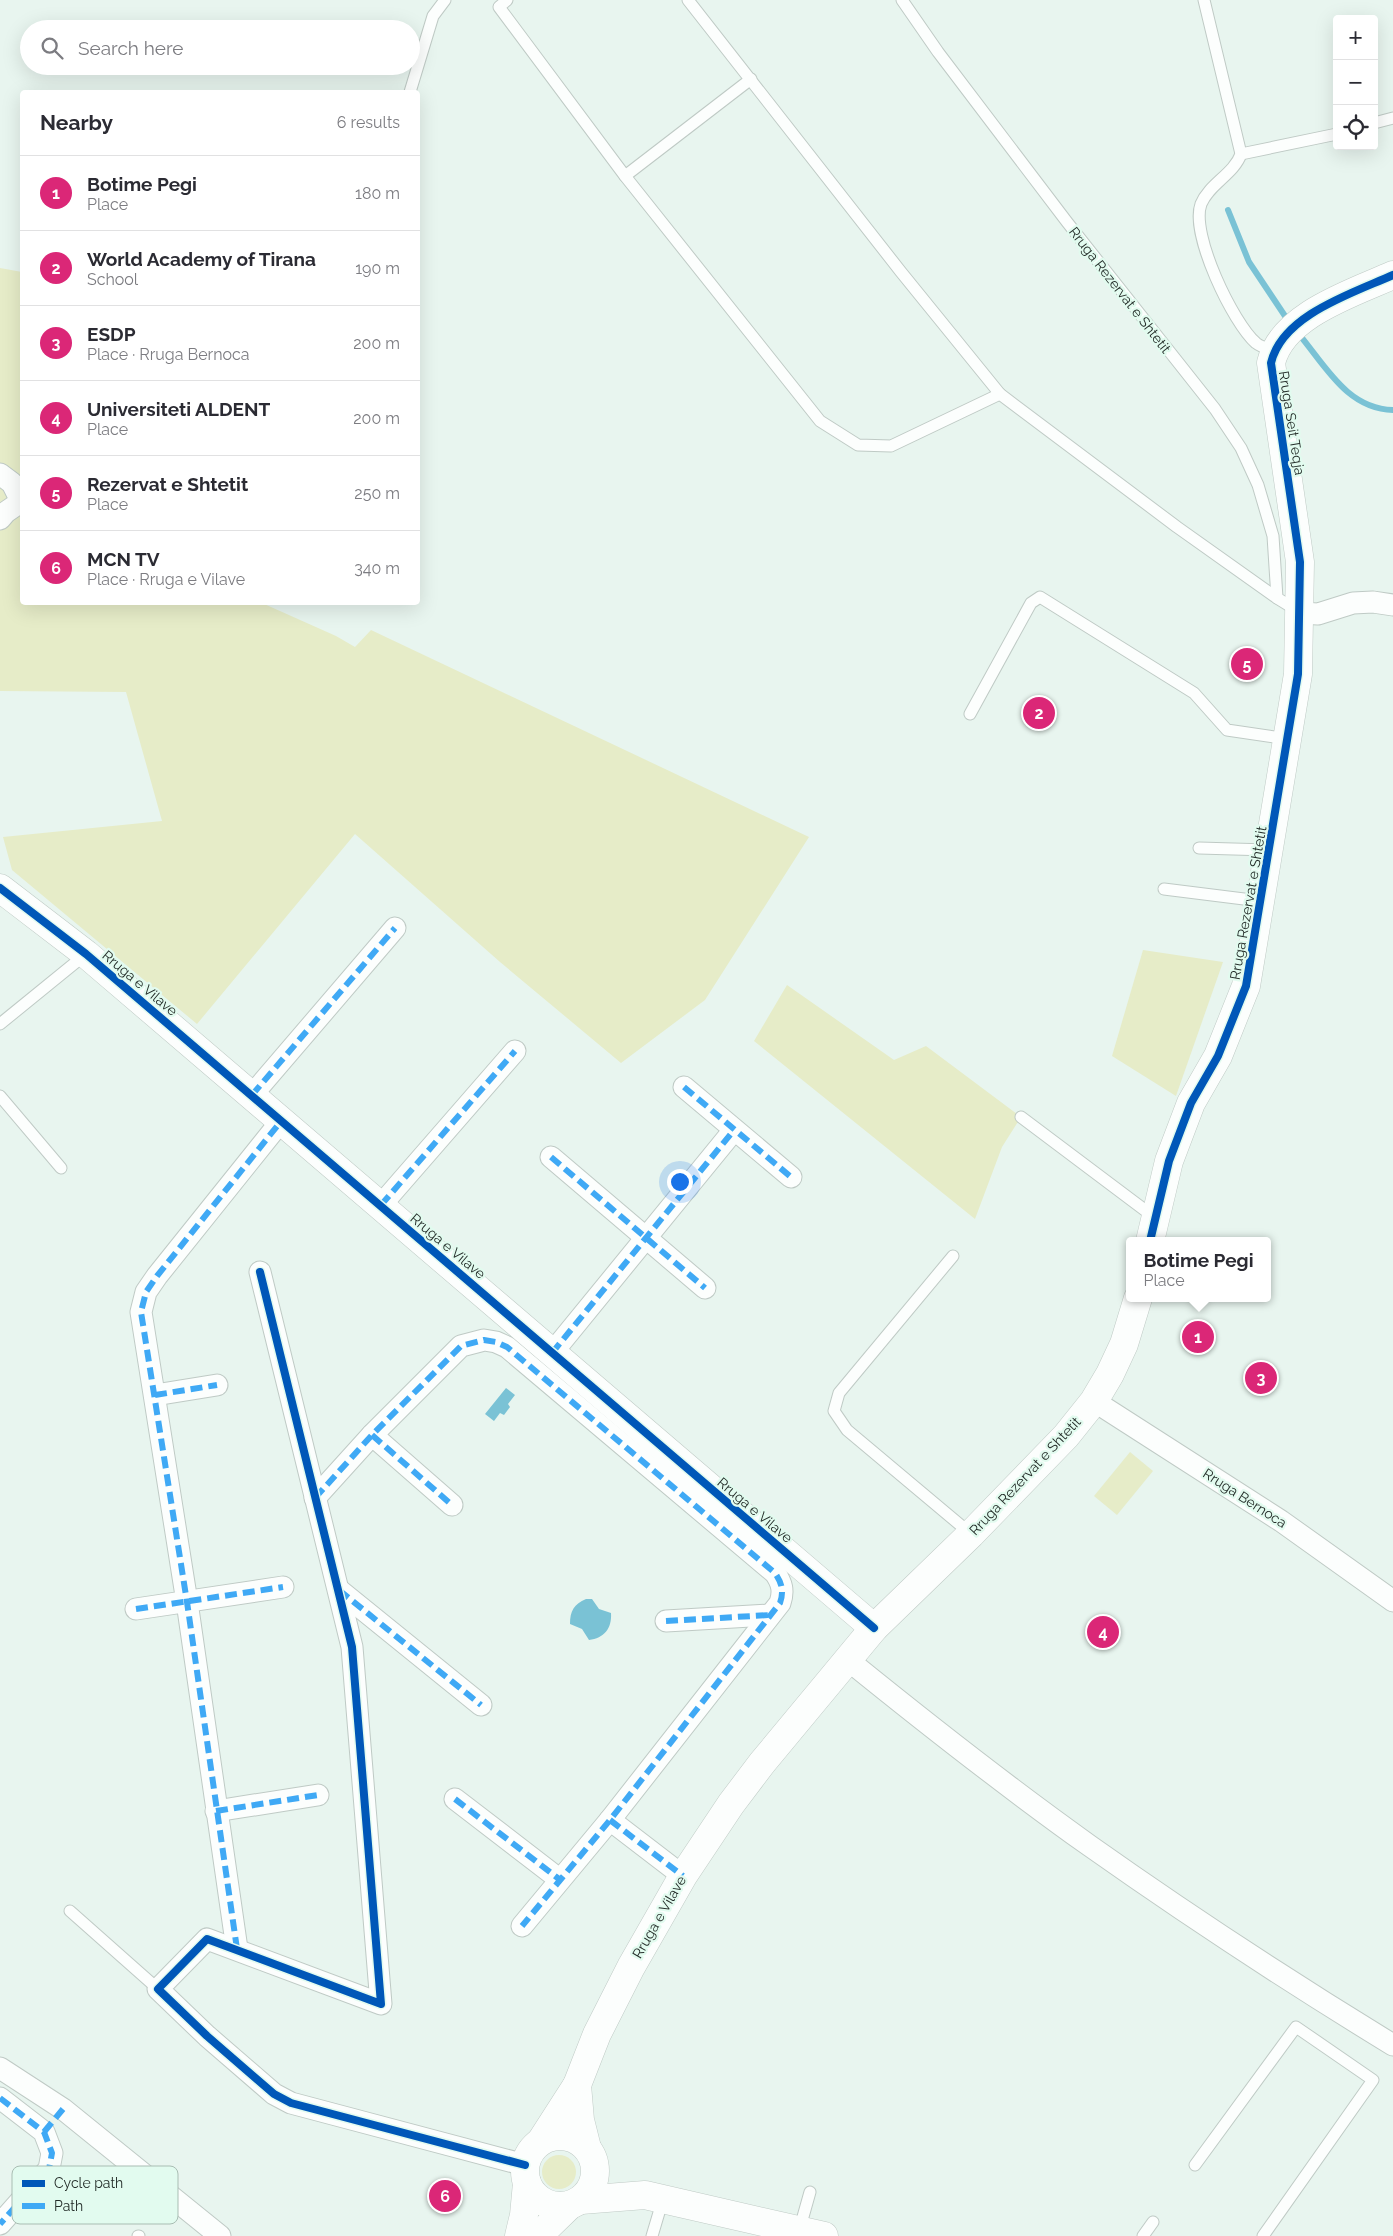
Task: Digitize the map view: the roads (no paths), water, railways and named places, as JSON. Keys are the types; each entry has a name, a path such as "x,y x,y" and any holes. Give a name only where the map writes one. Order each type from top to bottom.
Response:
{"street":[{"path":"1276,349 1293,327 1324,306 1393,274"},
{"name":"Rruga Seit Teqja","path":"1276,349 1271,363 1300,562 1287,604"},
{"path":"0,474 12,483 20,497"},
{"path":"0,519 6,512 20,502"},
{"path":"1287,604 1318,614 1353,603 1373,602 1393,605"},
{"name":"Rruga Rezervat e Shtetit","path":"1153,1230 1169,1161 1191,1103 1218,1056 1246,986 1298,674 1287,604"},
{"name":"Rruga e Vilave","path":"1,889 86,954 874,1628 731,1804 683,1876 631,1967 597,2034 577,2085 541,2142"},
{"path":"252,1095 395,928"},
{"path":"381,1205 515,1051"},
{"path":"684,1086 791,1177"},
{"path":"236,1949 187,1602 141,1318 142,1302 146,1292 282,1120"},
{"path":"552,1353 645,1236 734,1130"},
{"path":"551,1157 705,1288"},
{"path":"260,1272 352,1647 381,2004 207,1939 158,1989 207,2036 274,2094 291,2103 526,2174 537,2198 544,2203 561,2207 576,2202 654,2197 811,2233"},
{"name":"Rruga Rezervat e Shtetit","path":"874,1628 971,1534 1066,1436 1094,1400 1110,1374 1124,1344 1137,1302"},
{"path":"484,1340 502,1308"},
{"path":"315,1498 372,1435 461,1346 484,1340 496,1342 507,1347 776,1573 780,1580 782,1595 780,1603 610,1820 559,1879 522,1926"},
{"path":"154,1395 217,1385"},
{"name":"Rruga Bernoca","path":"1094,1400 1281,1520 1393,1601"},
{"path":"372,1435 452,1505"},
{"path":"136,1609 283,1587"},
{"path":"339,1590 481,1705"},
{"path":"666,1621 770,1615"},
{"path":"848,1660 935,1730 1091,1847 1289,1981 1393,2045"},
{"path":"216,1811 318,1796"},
{"path":"455,1799 559,1879"},
{"path":"610,1820 683,1876"},
{"path":"0,2068 63,2109 133,2166"},
{"name":"Rruga e Vilave","path":"577,2085 580,2120 590,2152"},
{"path":"0,2098 44,2132 52,2153 50,2166"},
{"path":"44,2132 63,2109"},
{"path":"518,2236 524,2215 528,2156 541,2142 550,2137 565,2136 579,2141 590,2152 654,2197"},
{"path":"538,2236 592,2188 596,2173 590,2152"},
{"path":"178,2202 220,2236"},
{"path":"0,2224 12,2211"}],"lane":[{"path":"420,59 433,16 445,0"},
{"path":"506,0 499,7 625,176 820,421 858,446 891,446 1000,394"},
{"path":"688,0 901,272 1000,394 1176,527 1287,604"},
{"name":"Rruga Rezervat e Shtetit","path":"902,0 938,52 1067,222 1215,409 1242,448 1258,485 1273,536 1287,604"},
{"path":"1204,0 1241,154 1239,161 1214,185 1200,205 1200,229 1210,265 1240,324 1257,344 1276,349"},
{"path":"411,90 415,75"},
{"path":"625,176 751,79"},
{"path":"1378,122 1393,118"},
{"path":"1241,154 1333,135"},
{"path":"970,714 1031,603 1040,597 1194,694 1227,730 1288,739"},
{"path":"1199,848 1270,850"},
{"path":"1164,889 1260,901"},
{"path":"0,1024 86,954"},
{"path":"0,1096 61,1168"},
{"path":"1021,1117 1153,1230"},
{"path":"953,1256 838,1393 834,1410 847,1430 971,1534"},
{"path":"70,1911 158,1989"},
{"path":"1196,2164 1296,2027 1372,2080 1263,2236"},
{"path":"810,2192 811,2233"},
{"path":"652,2236 654,2197"},
{"path":"1142,2236 1153,2222"}],"water":[{"path":"506,1388 515,1395 508,1404 510,1407 504,1415 500,1413 494,1421 485,1414"},
{"path":"586,1599 592,1599 599,1609 611,1613 610,1624 606,1632 599,1637 589,1640 582,1629 570,1624 574,1609 578,1603"}],"waterway":[{"path":"1228,210 1249,262 1289,322"},
{"path":"1297,332 1327,370 1349,393 1362,402 1376,408 1393,410"}],"place":[{"name":"Rezervat e Shtetit","path":"1247,664"},
{"name":"World Academy of Tirana","path":"1039,713"},
{"name":"Botime Pegi","path":"1198,1337"},
{"name":"ESDP","path":"1261,1378"},
{"name":"Universiteti ALDENT","path":"1103,1632"},
{"name":"MCN TV","path":"445,2196"}]}
